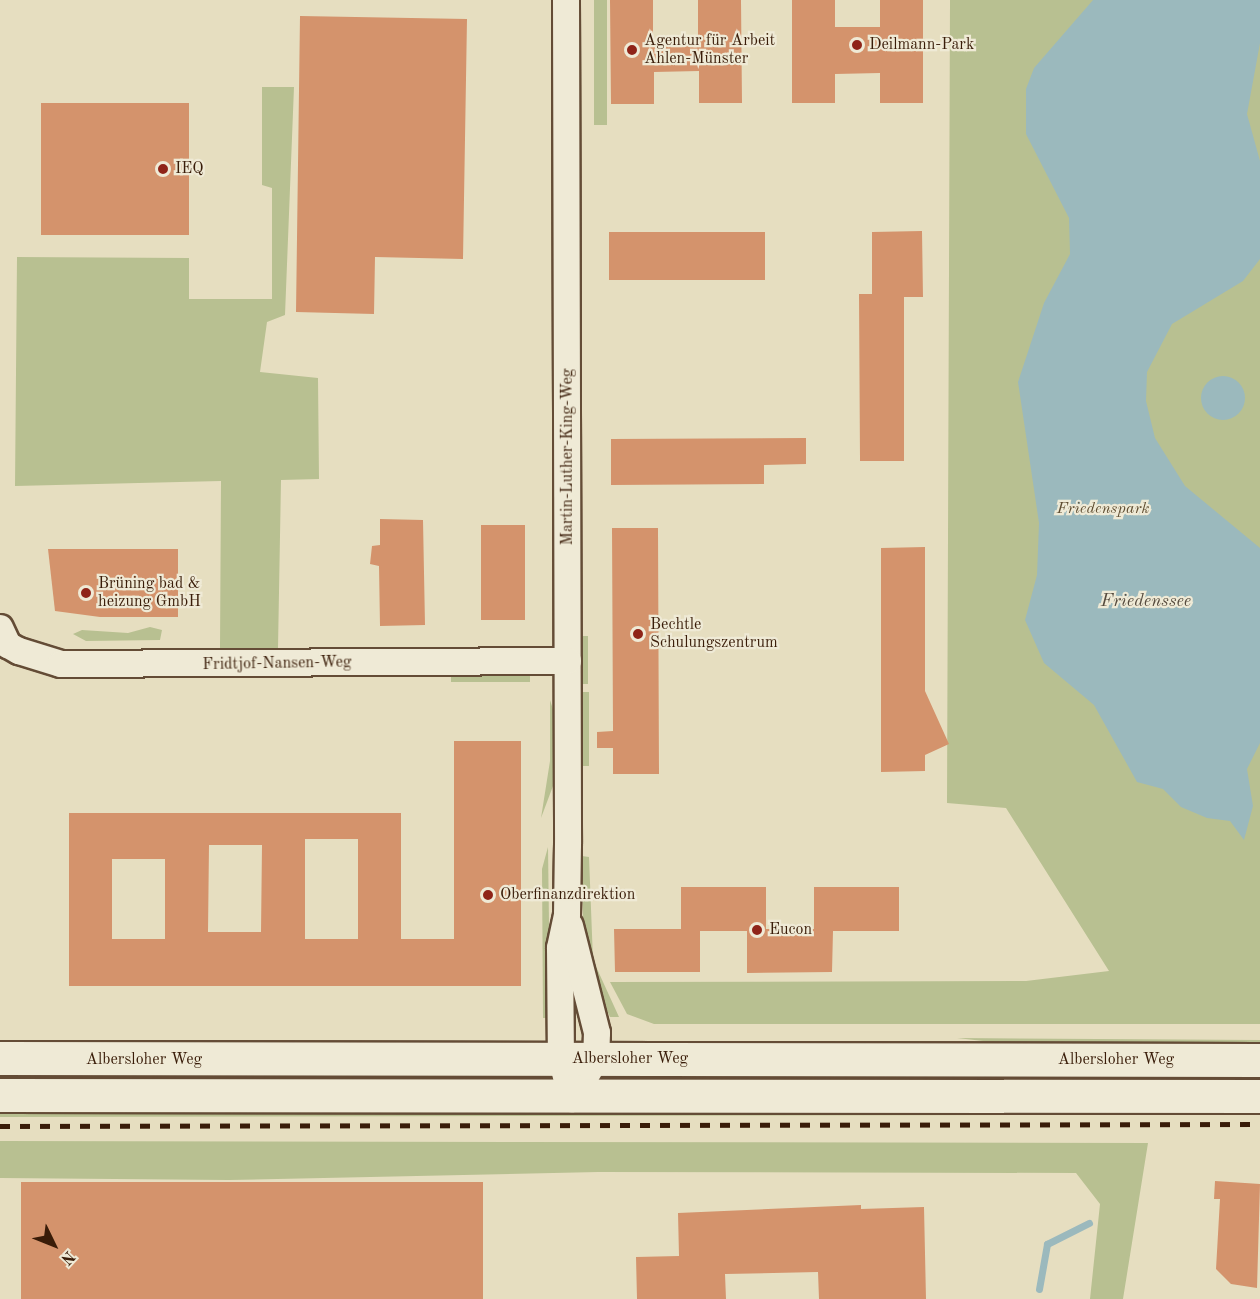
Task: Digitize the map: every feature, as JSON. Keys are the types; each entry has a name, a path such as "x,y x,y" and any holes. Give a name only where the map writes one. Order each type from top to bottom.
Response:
{"main road":[{"name":"Albersloher Weg","path":"0,1058 1260,1060"},
{"path":"0,1095 572,1099 1260,1096"}],"street":[{"name":"Martin-Luther-King-Weg","path":"566,0 567,915 560,948 561,1058 572,1099"},
{"name":"Fridtjof-Nansen-Weg","path":"0,628 8,645 18,651 61,664 568,661"},
{"name":"Martin-Luther-King-Weg","path":"567,915 597,1023 596,1059 572,1099"}],"green space":[{"path":"594,0 607,0 607,125 594,125"},
{"name":"Friedenspark","path":"950,0 1260,0 1260,1024 654,1024 627,1014 610,982 1026,981 1109,971 1006,808 947,803"},
{"path":"262,87 294,87 285,315 267,322 260,372 318,378 319,479 281,480 278,648 220,648 221,481 15,486 17,257 189,258 189,299 272,299 272,188 262,185"},
{"path":"150,627 162,630 160,640 86,641 73,634 82,630 128,633"},
{"path":"581,636 588,636 588,684 581,684"},
{"path":"451,674 523,674 530,676 530,682 451,682"},
{"path":"581,692 589,692 589,766 582,766 581,759"},
{"path":"550,700 559,728 556,778 541,818 550,761"},
{"path":"548,847 550,1018 543,1018 542,869"},
{"path":"582,856 589,857 593,960 619,1017 610,1017 599,994 583,930"},
{"path":"957,1038 1260,1040 1260,1048 1043,1048"},
{"path":"1049,1108 1050,1115 0,1117 0,1109 487,1113"},
{"path":"0,1141 1148,1143 1123,1299 1090,1299 1100,1204 1076,1173 598,1172 229,1180 0,1178"}],"water":[{"name":"Friedenssee","path":"1093,0 1260,0 1260,43 1247,114 1260,161 1260,259 1243,281 1172,324 1147,372 1146,401 1155,438 1185,486 1260,548 1260,743 1247,769 1253,806 1244,840 1230,821 1207,818 1181,807 1163,789 1137,782 1094,705 1044,663 1025,620 1037,575 1039,523 1018,382 1044,303 1070,254 1069,218 1026,134 1026,89 1034,68"},
{"path":"1223,376 1238,383 1245,398 1238,413 1223,420 1208,413 1201,398 1208,383"}],"building":[{"path":"610,0 653,0 653,46 698,46 698,0 741,0 742,103 699,103 699,71 654,72 654,104 611,104"},
{"name":"Deilmann-Park","path":"792,0 835,0 835,27 880,27 880,0 923,0 923,103 880,103 880,73 835,74 835,103 792,103"},
{"path":"300,16 467,19 463,259 375,257 374,314 296,312"},
{"name":"IEQ","path":"41,103 189,103 189,235 41,235"},
{"path":"922,231 923,297 904,297 904,461 860,461 859,294 872,294 872,232"},
{"path":"609,232 765,232 765,280 609,280"},
{"path":"806,438 806,464 764,465 764,484 611,485 611,439"},
{"path":"380,519 423,520 425,625 380,626 379,566 370,564 372,546 380,545"},
{"path":"481,525 525,525 525,620 481,620"},
{"path":"612,528 658,528 659,774 613,774 613,748 597,748 597,732 613,731"},
{"path":"925,547 925,691 949,744 925,755 925,771 881,772 881,548"},
{"path":"48,549 178,549 178,617 100,617 55,611"},
{"name":"Oberfinanzdirektion","path":"454,741 521,741 521,986 69,986 69,813 401,813 401,939 454,939","holes":["305,839 358,839 358,939 305,939","209,845 262,845 261,932 208,932","112,859 165,859 165,939 112,939"]},
{"name":"Eucon","path":"681,887 766,887 766,929 814,929 814,887 899,887 899,931 833,931 832,972 747,973 747,931 700,931 700,972 615,972 614,929 681,929"},
{"path":"1215,1181 1260,1184 1257,1288 1231,1284 1216,1269 1220,1199 1214,1199"},
{"path":"21,1182 483,1182 483,1299 21,1299"},
{"path":"861,1205 861,1209 924,1207 926,1299 819,1299 818,1272 725,1274 726,1299 637,1299 636,1257 679,1256 678,1213"}],"waterway":[{"path":"1039,1289 1047,1244 1089,1223"}],"railway":[{"path":"0,1126 1260,1124"}],"place":[{"name":"Deilmann-Park","path":"857,45"},
{"name":"Agentur für Arbeit Ahlen-Münster","path":"632,50"},
{"name":"IEQ","path":"163,169"},
{"name":"Brüning bad & heizung GmbH","path":"86,593"},
{"name":"Bechtle Schulungszentrum","path":"638,634"},
{"name":"Oberfinanzdirektion","path":"488,895"},
{"name":"Eucon","path":"757,930"}]}
